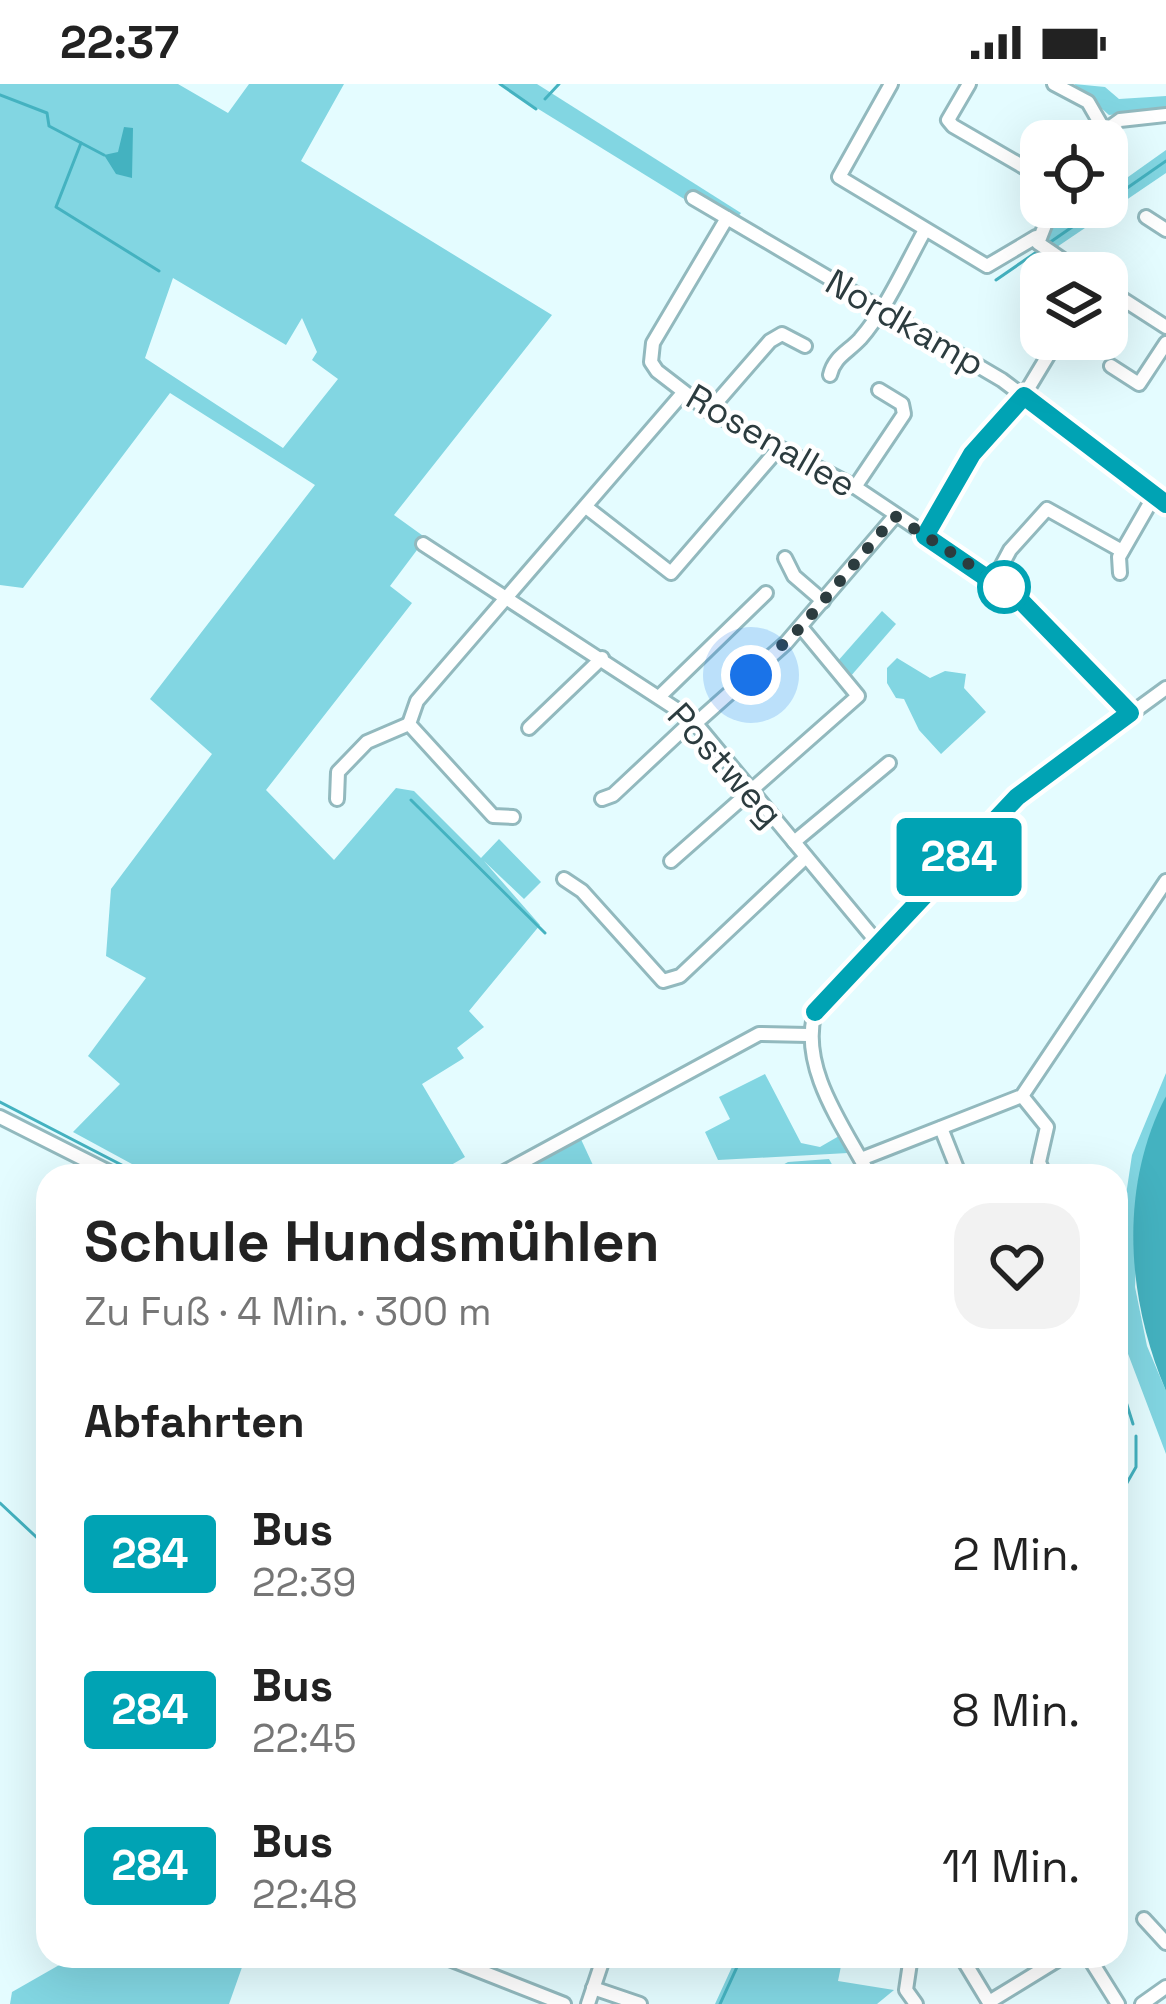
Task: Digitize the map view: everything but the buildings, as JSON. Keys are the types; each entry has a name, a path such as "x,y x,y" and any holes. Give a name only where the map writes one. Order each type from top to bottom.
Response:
{"street":[{"path":"891,84 839,177 992,266 1036,237 1041,228"},
{"path":"969,84 948,120 1020,165"},
{"path":"1054,84 1088,102 1098,120"},
{"path":"1120,120 1166,115"},
{"name":"Nordkamp","path":"693,198 1024,396 1160,500"},
{"path":"1146,217 1166,230"},
{"name":"Rosenallee","path":"728,218 650,352 657,371 709,411 855,487 994,580 1130,713"},
{"path":"830,375 833,362 860,340 925,230"},
{"path":"1036,237 1049,252"},
{"path":"1128,303 1166,327"},
{"path":"709,411 770,341 782,334 805,346"},
{"path":"1111,366 1139,384 1166,343"},
{"path":"925,536 972,454 1024,396 1045,360"},
{"path":"855,487 904,414 902,404 879,390"},
{"path":"337,799 338,772 367,742 409,724 417,700 683,393"},
{"path":"586,507 671,573 779,448"},
{"path":"1120,574 1122,551 1160,500"},
{"path":"994,580 1010,550 1034,528 1035,517 1044,510 1122,551"},
{"path":"602,799 613,795 801,627 895,516"},
{"name":"Postweg","path":"423,544 695,721 877,942"},
{"path":"785,558 794,576 823,601"},
{"path":"661,695 766,593"},
{"path":"671,861 858,695 801,627"},
{"path":"529,728 602,658"},
{"path":"863,1164 812,1061 808,1035 821,1002 1017,797 1165,689"},
{"path":"409,724 493,816 513,817"},
{"path":"794,842 889,764"},
{"path":"663,981 680,976 806,857"},
{"path":"564,879 582,891 663,981"},
{"path":"861,1160 1022,1096 1166,881"},
{"path":"658,997 663,981"},
{"path":"519,1164 759,1034 808,1035"},
{"path":"1022,1096 1047,1127 1040,1164"},
{"path":"0,1117 93,1164"},
{"path":"941,1128 955,1164"},
{"path":"1144,1919 1166,1943"},
{"path":"488,1968 564,2004"},
{"path":"588,2004 600,1968"},
{"path":"910,1968 907,1990 916,2004"},
{"path":"968,1968 989,2003 1045,1968"},
{"path":"1096,1968 1118,2004"},
{"path":"1142,2004 1166,1987"},
{"path":"593,1988 640,2004"}],"shaded area":[{"path":"0,84 178,84 228,113 249,84 344,84 301,161 552,315 394,515 426,538 390,586 412,603 266,790 334,860 396,788 414,791 481,858 499,839 541,882 524,899 484,861 540,925 469,1011 484,1027 457,1048 464,1058 422,1084 465,1157 453,1164 132,1164 73,1132 120,1084 88,1056 146,978 106,956 111,889 212,754 150,699 315,485 170,393 23,588 0,585","holes":["173,278 286,345 302,318 317,352 312,360 338,379 283,448 145,358"]},
{"path":"498,84 537,84 741,213 736,219 689,202"},
{"path":"1074,84 1105,87 1119,99 1166,96 1166,109 1109,115"},
{"path":"124,127 133,128 132,178 116,174 104,155 118,152"},
{"path":"1166,150 1166,173 1128,199 1128,177"},
{"path":"1049,228 1085,228 1054,249 1044,243"},
{"path":"882,611 896,624 850,677 837,662"},
{"path":"897,658 930,678 945,671 966,674 964,688 986,712 941,754 919,730 904,699 896,698 887,683 887,668"},
{"path":"1166,1073 1166,1096 1140,1175 1135,1287 1147,1346 1166,1391 1166,1454 1128,1354 1132,1155"},
{"path":"765,1074 801,1143 820,1147 839,1136 848,1153 718,1160 705,1132 730,1119 719,1097"},
{"path":"1166,1096 1166,1391 1143,1319 1133,1244 1140,1168"},
{"path":"579,1135 592,1164 527,1164"},
{"path":"829,1159 832,1164 784,1164"},
{"path":"54,1968 242,1968 229,2004 10,2004 12,1992"},
{"path":"732,1968 841,1968 838,1981 894,1990 877,2004 715,2004"}],"waterway":[{"path":"500,84 536,109"},
{"path":"545,99 559,84"},
{"path":"0,95 47,113 49,126 104,155"},
{"path":"81,143 56,207 159,271"},
{"path":"1128,187 1166,161"},
{"path":"1049,243 1071,228"},
{"path":"996,280 1038,251"},
{"path":"411,800 545,933"},
{"path":"0,1102 120,1164"},
{"path":"1128,1408 1133,1424"},
{"path":"1128,1481 1136,1467 1136,1436"},
{"path":"0,1503 36,1537"},
{"path":"720,2004 736,1968"}],"bus line":[{"name":"284","path":"815,1012 1017,797 1130,713 1022,602 925,536 972,454 1024,396 1166,504"}],"route":[{"path":"751,675 801,627 895,516 1007,590 1004,587"}]}
